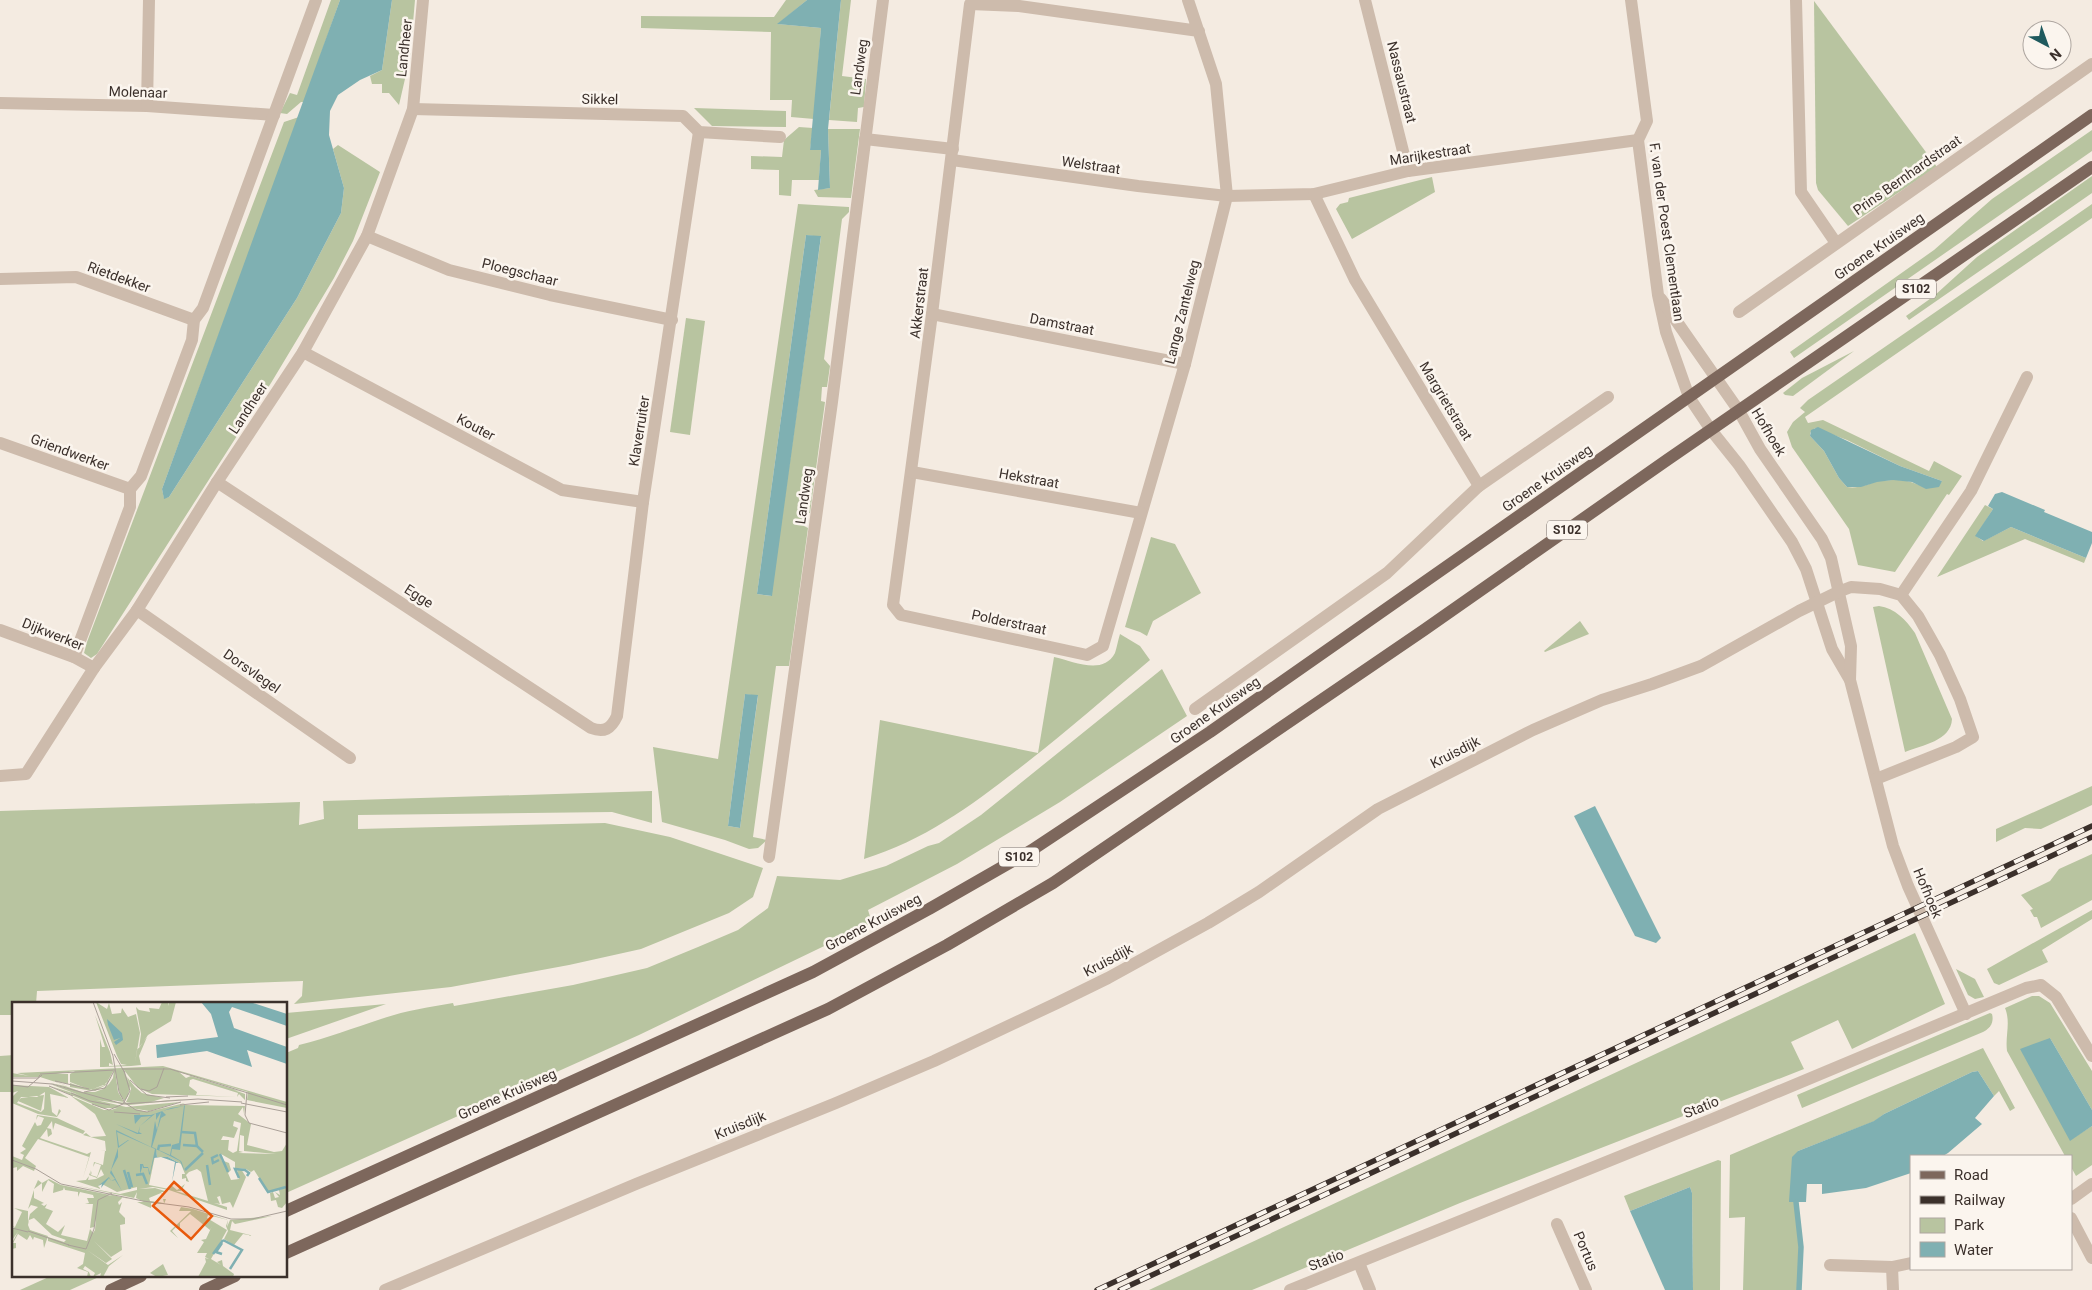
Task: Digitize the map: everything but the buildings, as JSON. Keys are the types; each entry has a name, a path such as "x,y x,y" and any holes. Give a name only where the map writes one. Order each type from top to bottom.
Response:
{"main road":[{"name":"Groene Kruisweg","path":"288,1210 813,972 1032,850 1118,794 2092,116"},
{"name":"S102","path":"288,1252 828,1009 947,946 1069,872 1424,630 2092,167"},
{"path":"111,1290 138,1278"},
{"path":"205,1290 231,1278"}],"street":[{"path":"147,106 149,0"},
{"path":"74,657 130,507 130,490 141,476 192,340 194,320 203,308 316,0"},
{"name":"Landheer","path":"0,776 26,774 94,668 137,610 217,482 303,352 367,236 413,109 423,0"},
{"name":"Landweg","path":"769,857 832,402 883,0"},
{"name":"Lange Zantelweg","path":"1110,628 1140,513 1185,364 1227,196 1216,84 1188,0"},
{"name":"Nassaustraat","path":"1365,0 1408,171"},
{"name":"F. van der Poest Clementlaan","path":"1631,0 1647,121 1638,140 1658,295 1666,332 1689,397 1711,430"},
{"path":"1796,0 1801,192 1836,243"},
{"name":"Akkerstraat","path":"893,605 953,154 970,4 1020,6 1199,30"},
{"name":"Prins Bernhardstraat","path":"1739,312 2092,64"},
{"name":"Molenaar","path":"0,103 147,106 274,115"},
{"name":"Sikkel","path":"413,109 683,116 699,132"},
{"path":"699,132 780,137"},
{"name":"Klaverruiter","path":"605,730 613,725 617,716 643,502 699,132"},
{"path":"865,139 953,154"},
{"name":"Marijkestraat","path":"1227,196 1314,194 1408,171 1638,140"},
{"name":"Welstraat","path":"953,154 1138,186 1227,196"},
{"name":"Margrietstraat","path":"1314,194 1355,280 1479,486"},
{"name":"Ploegschaar","path":"367,236 449,270 550,295 672,320"},
{"name":"Rietdekker","path":"0,279 76,277 194,320"},
{"name":"Hofhoek","path":"1658,295 1739,411 1760,449 1822,539 1830,558 1850,646 1850,680 1893,846 1908,886 1966,1014"},
{"name":"Damstraat","path":"932,314 1185,364"},
{"name":"Kouter","path":"303,352 562,490 643,502"},
{"path":"1901,595 1971,491 2027,377"},
{"path":"1479,486 1608,397"},
{"name":"Hofhoek","path":"1711,430 1739,465 1792,542 1806,569 1832,649 1850,680"},
{"name":"Griendwerker","path":"0,443 130,490"},
{"name":"Hekstraat","path":"912,472 1140,513"},
{"name":"Egge","path":"217,482 591,728 598,731 605,730"},
{"name":"Groene Kruisweg","path":"1195,709 1387,573 1479,486"},
{"path":"1817,602 1851,587 1880,588 1901,595 1918,616 1944,664 1960,699 1973,737 1956,748 1876,778"},
{"name":"Kruisdijk","path":"385,1290 636,1184 836,1103 934,1061 1057,1003 1108,978 1260,892 1340,834 1386,805 1533,730 1602,700 1701,666 1817,602"},
{"name":"Polderstraat","path":"893,605 902,616 1087,655 1103,646 1110,628"},
{"name":"Dorsvlegel","path":"137,610 350,758"},
{"name":"Dijkwerker","path":"0,630 74,657 94,668"},
{"name":"Statio","path":"1290,1290 2026,988 2041,985 2056,997 2092,1056"},
{"path":"2072,1198 2092,1184"},
{"path":"2072,1220 2092,1258"},
{"name":"Portus","path":"1557,1224 1586,1290"},
{"path":"1359,1263 1370,1290"},
{"path":"1830,1265 1892,1267 1910,1263"},
{"path":"1892,1267 1893,1290"}],"green space":[{"path":"331,0 340,0 304,102 301,102 287,114 280,113 290,93 297,95"},
{"path":"392,0 415,0 410,57 399,105 389,93 382,93 382,84 372,84 370,76 382,70"},
{"path":"786,0 807,0 778,24 821,28 814,119 791,117 792,100 770,100 771,32 641,28 641,16 774,17"},
{"path":"841,0 851,0 842,76 866,79 864,107 858,108 857,122 829,120"},
{"path":"1814,1 1937,167 1848,226 1818,190 1816,183"},
{"path":"694,108 786,111 786,127 712,126"},
{"path":"299,117 162,489 164,498 169,497 297,298 341,213 344,188 333,149 338,145 380,172 353,241 334,278 271,383 97,654 91,658 84,653 87,642 284,122"},
{"path":"799,127 813,128 810,150 821,150 819,180 792,180 791,196 779,195 779,170 751,169 751,156 782,157 784,140"},
{"path":"828,129 860,129 851,198 818,197 814,190 830,188"},
{"path":"2092,130 2092,151 1794,358 1790,352 1934,250 1992,199"},
{"path":"2092,176 2092,193 1909,320 1906,316 1934,296 1977,257"},
{"path":"1432,177 1435,192 1352,239 1336,209 1340,204 1348,202 1349,198"},
{"path":"798,204 849,207 849,212 842,219 824,359 830,366 827,387 822,387 821,401 825,402 810,513 806,513 804,526 808,528 789,666 776,666 753,837 767,840 758,848 749,849 662,822 653,747 718,759","holes":["806,235 821,237 771,596 757,594","745,694 758,696 740,828 728,826"]},
{"path":"2092,204 2092,218 1805,417 1808,423 1823,420 1929,471 1934,461 1962,476 1949,495 1947,494 1895,572 1858,565 1849,529 1792,447 1787,432 1793,422 1805,412 1800,408 1808,400","holes":["1815,428 1847,440 1900,466 1942,481 1930,486 1893,480 1878,481 1859,487 1847,487 1839,478 1824,451 1810,436 1810,433"]},
{"path":"686,318 705,321 690,435 670,432"},
{"path":"1854,351 1793,396 1783,393 1802,378"},
{"path":"1985,505 1993,509 1976,536 1983,541 2011,527 2086,558 2084,563 2025,539 1937,577"},
{"path":"1151,537 1175,544 1201,593 1153,621 1147,636 1125,627"},
{"path":"1879,606 1890,609 1900,615 1915,633 1952,719 1947,732 1941,737 1905,752 1873,607"},
{"path":"1580,621 1589,634 1544,651"},
{"path":"1120,634 1140,646 1150,660 1070,728 1037,754 1002,781 965,808 927,832 864,859 880,720 1038,753 1054,657 1078,664 1103,664 1110,660 1115,653"},
{"path":"1162,669 1187,716 1060,802 957,864 868,910 872,923 639,1035 288,1192 288,1052 298,1048 299,1045 408,1011 453,1003 454,1006 573,985 647,968 738,930 768,908 777,876 840,880 886,866 928,846 939,843 981,815"},
{"path":"2092,786 2092,805 2041,829 2025,828 1996,842 1996,829"},
{"path":"652,791 652,823 612,812 358,815 358,829 605,823 670,837 763,868 753,897 729,913 641,949 569,965 451,987 294,1004 302,996 303,981 37,991 36,1002 12,1002 12,1015 0,1015 0,811 300,802 299,825 324,819 323,801"},
{"path":"2092,854 2092,900 2041,928 2037,917 2034,917 2030,910 2033,909 2021,895 2050,881 2059,869"},
{"path":"2092,910 2092,919 2042,950 2048,962 1999,985 1994,983 1987,969"},
{"path":"1915,933 1945,1004 1852,1049 1838,1020 1791,1042 1804,1069 1460,1203 1252,1290 1149,1290"},
{"path":"1956,969 1975,979 1984,997 1975,999 1968,995"},
{"path":"2032,996 2039,996 2050,1003 2092,1071 2092,1110 2050,1038 2070,1140 2092,1126 2092,1165 2076,1176 2072,1169 2072,1155 2064,1155 2007,1051 2008,1019 2005,1008"},
{"path":"386,1004 288,1038 288,1013"},
{"path":"1990,1013 1993,1017 1992,1022 1988,1029 1983,1032 1802,1108 1797,1095"},
{"path":"1983,1048 2015,1108 2010,1111 1999,1091 1994,1096 1978,1071 1972,1072 1884,1114 1875,1121 1798,1151 1790,1202 1796,1202 1801,1247 1799,1290 1743,1290 1745,1217 1729,1218 1730,1155"},
{"path":"12,1055 12,1092 0,1092 0,1056"},
{"path":"1718,1160 1721,1161 1720,1290 1693,1290 1692,1193 1690,1187 1630,1211 1624,1196"},
{"path":"47,1278 97,1278 70,1290 20,1290"}],"water":[{"path":"340,0 392,0 382,70 360,80 338,95 330,111 329,135 344,188 341,213 297,298 169,497 164,499 162,489"},
{"path":"807,0 841,0 828,129 830,188 818,190 821,150 810,150 821,28 777,24"},
{"path":"806,235 821,236 772,596 757,594"},
{"path":"1818,427 1900,466 1942,481 1939,487 1926,489 1912,482 1893,480 1861,487 1847,487 1839,478 1824,451 1810,436 1811,430"},
{"path":"2002,492 2092,532 2092,543 2086,558 2011,527 1984,541 1975,536 1993,509 1988,506 1995,494"},
{"path":"745,694 758,695 740,828 728,826"},
{"path":"1595,806 1661,938 1656,943 1635,936 1574,816"},
{"path":"2050,1038 2092,1110 2092,1126 2070,1141 2020,1049"},
{"path":"1978,1071 1994,1096 1975,1118 1982,1124 1948,1153 1945,1155 1910,1155 1910,1173 1866,1188 1822,1194 1822,1184 1807,1184 1806,1202 1789,1202 1792,1157 1798,1151 1874,1121 1884,1114 1972,1072"},
{"path":"1690,1187 1692,1193 1693,1290 1665,1290 1630,1211"}],"waterway":[{"path":"1796,1202 1801,1247 1799,1290"}],"railway":[{"path":"1097,1290 2092,826"},
{"path":"1120,1290 2092,837"}]}
